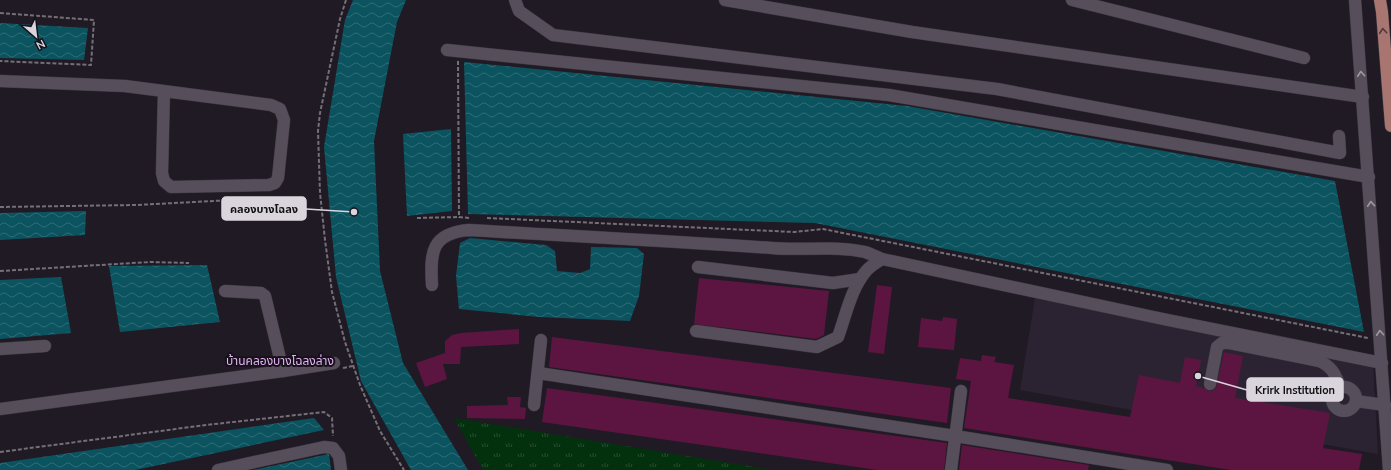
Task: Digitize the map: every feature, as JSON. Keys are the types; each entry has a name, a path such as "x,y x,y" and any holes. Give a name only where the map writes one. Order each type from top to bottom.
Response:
{"main road":[{"path":"1381,4 1391,126"}],"street":[{"path":"515,0 519,11 553,35 997,89 1340,153 1339,136"},
{"path":"725,0 912,32 1363,97"},
{"path":"1072,0 1304,58"},
{"path":"1355,0 1389,470"},
{"path":"447,50 889,95 1369,177"},
{"path":"0,81 125,86 164,91 271,105 280,109 284,120 278,178 275,183 269,185 171,187 164,181 162,173 164,91"},
{"path":"432,285 432,254 437,245 443,238 450,234 469,230 641,239 787,249 848,249 866,252 882,259 1163,319 1382,363"},
{"path":"696,331 817,347 838,337 854,290 860,279 868,269 882,259"},
{"path":"698,267 833,283 860,279"},
{"path":"225,291 261,293 265,296 283,371"},
{"path":"534,405 541,340"},
{"path":"1210,384 1216,347 1222,343 1229,343 1319,361 1327,364 1332,369 1341,388"},
{"path":"0,349 45,346"},
{"path":"0,409 283,371 334,362"},
{"path":"538,373 955,436 1167,470"},
{"path":"1345,387 1352,390 1356,397 1353,408 1349,410 1342,411 1335,407 1332,400 1334,392 1341,388 1345,387"},
{"path":"951,470 961,391"},
{"path":"1356,401 1385,406"},
{"path":"218,470 324,447 333,448 339,456 342,470"}],"path":[{"path":"346,0 340,19 320,113 318,131 320,193 325,240 332,292 360,385 380,431 404,470"},
{"path":"0,13 94,20 91,65 0,60"},
{"path":"0,207 136,205 232,200"},
{"path":"417,218 459,217"},
{"path":"0,271 150,262 189,263"},
{"path":"0,452 206,425 324,412 332,418 333,448"}],"shaded area":[{"path":"1035,298 1373,363 1378,454 1020,390"}],"green space":[{"path":"454,418 773,470 483,470"}],"water":[{"path":"353,0 406,0 397,22 374,141 380,271 403,363 468,470 411,470 361,381 336,277 324,147 345,20"},
{"path":"0,23 88,28 84,60 0,58"},
{"path":"464,62 907,106 1335,181 1364,332 815,223 468,214"},
{"path":"451,129 452,211 407,216 403,134"},
{"path":"86,211 85,235 0,240 0,213"},
{"path":"470,238 546,245 555,251 557,271 580,273 590,269 591,247 637,248 644,254 639,296 630,321 539,317 459,309 456,276 460,243"},
{"path":"207,265 220,322 120,332 109,266"},
{"path":"61,277 71,333 0,339 0,280"},
{"path":"314,418 324,430 135,470 0,470 0,463"},
{"path":"329,454 331,470 253,470"}],"building":[{"path":"699,278 829,291 824,335 816,339 694,324"},
{"path":"877,285 892,287 884,354 868,352"},
{"path":"943,317 957,319 954,350 918,347 921,318 942,321"},
{"path":"519,329 519,344 461,347 460,364 443,364 447,379 425,387 416,363 445,353 445,341 452,335"},
{"path":"552,337 951,388 947,423 549,367"},
{"path":"1224,352 1243,356 1235,398 1330,413 1323,448 1362,454 1359,470 1231,470 964,428 971,381 956,379 960,358 981,361 982,355 996,357 994,362 1014,365 1008,398 1130,417 1139,375 1180,383 1185,357 1201,360 1196,386 1212,391 1217,385"},
{"path":"547,388 947,443 944,470 878,470 542,422"},
{"path":"507,397 521,397 520,407 526,408 525,419 467,418 467,406 508,405"},
{"path":"962,445 1089,465 1088,470 959,470"}],"place":[{"name":"คลองบางโฉลง","path":"354,212"},
{"name":"Krirk Institution","path":"1198,376"}],"district":[{"name":"บ้านคลองบางโฉลงล่าง","path":"280,361"}]}
